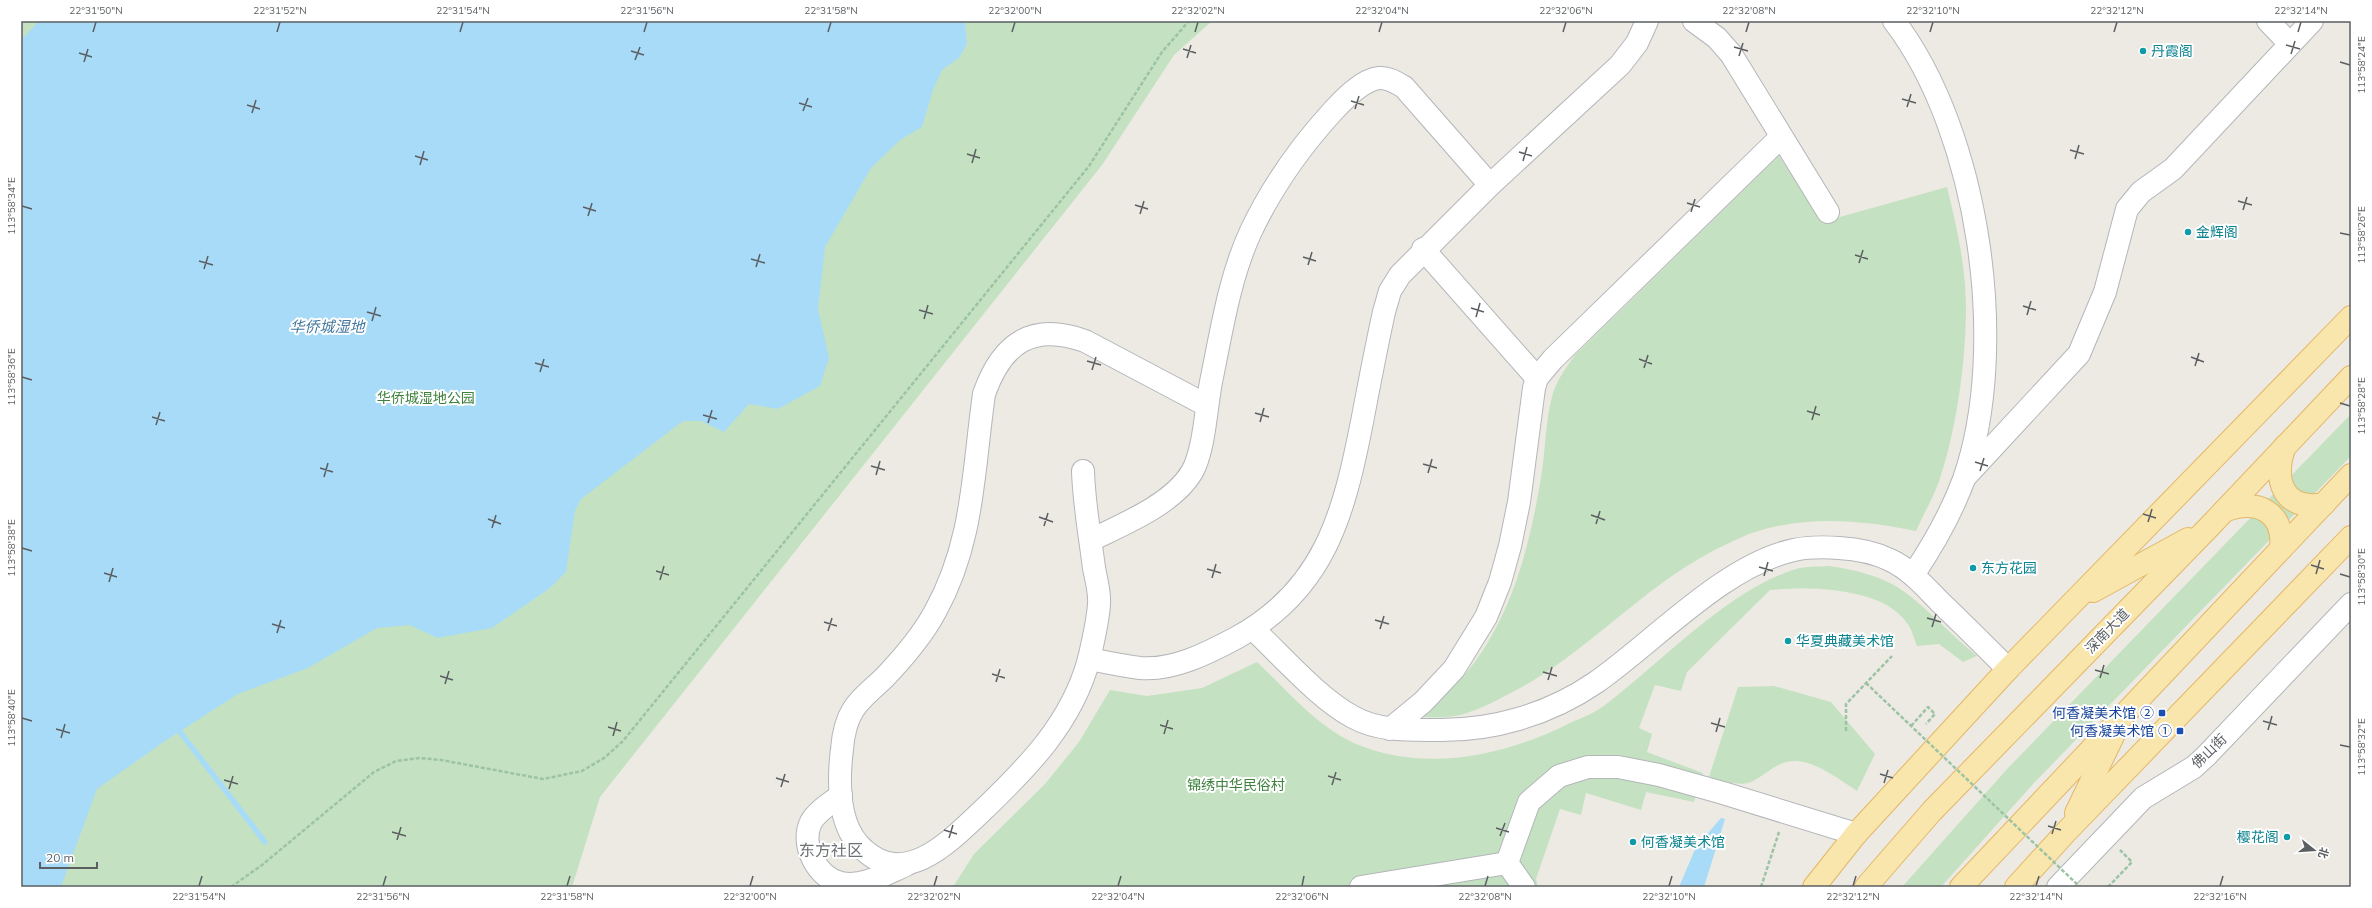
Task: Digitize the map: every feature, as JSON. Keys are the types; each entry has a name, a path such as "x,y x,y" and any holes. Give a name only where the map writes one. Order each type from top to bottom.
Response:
{"main road":[{"path":"1814,887 1856,834 2008,669 2351,317"},
{"name":"深南大道","path":"1866,887 1932,811 2208,528 2351,377"},
{"path":"2286,445 2278,471 2281,483 2286,493 2293,499 2304,504 2315,506 2324,504"},
{"path":"1961,887 2351,475"},
{"path":"2224,511 2246,505 2257,507 2268,512 2275,518 2280,528 2281,549"},
{"path":"2073,601 2208,528"},
{"path":"2016,887 2066,832 2351,537"},
{"path":"2066,832 2124,714"}],"street":[{"path":"1089,659 1141,668 1177,664 1213,650 1253,629 1282,605 1306,579 1323,553 1336,528 1353,467 1384,312 1390,291 1400,274 1490,185 1620,65 1637,43 1647,21"},
{"path":"1694,21 1717,38 1731,54 1828,212"},
{"path":"1894,21 1921,64 1943,110 1965,182 1975,224 1985,313 1984,358 1980,403 1964,478 1949,517 1913,575"},
{"path":"2268,21 2290,44"},
{"path":"1964,478 2079,354 2105,292 2127,209 2141,192 2173,169 2312,21"},
{"path":"1091,540 1153,508 1183,484 1192,472 1198,459 1206,405 1227,305 1251,232 1289,166 1311,137 1341,102 1364,84 1379,78 1392,80 1404,87 1490,185"},
{"path":"1390,729 1423,702 1454,669 1486,617 1500,582 1510,546 1519,502 1534,388 1538,378 1553,359 1781,136"},
{"path":"1423,250 1538,378"},
{"path":"909,864 893,864 879,861 858,846 848,831 843,815 840,795 842,749 852,711 862,699 902,660 920,637 935,614 958,562 967,532 973,495 984,394 992,372 1005,354 1025,340 1043,333 1065,334 1085,341 1206,405"},
{"path":"840,795 816,814 808,834 812,858 820,869 829,878 841,884 853,884 865,882 938,850 1028,767 1058,726 1079,687 1089,659 1099,602 1084,496 1083,471"},
{"path":"1253,629 1333,704 1370,725 1390,729 1441,730 1479,728 1506,724 1560,703 1595,683 1710,592 1767,559 1795,549 1828,547 1871,552 1892,561 1913,575 2008,669"},
{"name":"佛山街","path":"2058,887 2144,798 2189,770 2206,756 2351,604"},
{"path":"1507,863 1529,802 1559,776 1588,767 1618,767 1660,775 1856,834"},
{"path":"1361,887 1507,863"},
{"path":"1507,863 1524,887"}],"path":[{"path":"231,887 262,865 374,772 396,761 420,758 441,760 544,779 582,771 604,758 622,741 1089,166 1162,52 1189,21"},
{"path":"1846,731 1846,704 1892,656"},
{"path":"1866,683 2080,887"},
{"path":"1911,726 1928,707 1936,714 1926,724"},
{"path":"1761,887 1786,812"},
{"path":"2108,887 2132,862 2118,848"}],"green space":[{"name":"华侨城湿地","path":"21,21 1212,21 1174,55 1102,165 600,797 572,887 21,887"},
{"path":"1779,156 1822,222 1947,187 1963,263 1966,297 1964,351 1957,409 1945,462 1936,490 1916,531 1856,522 1815,521 1795,523 1751,533 1697,560 1669,578 1561,662 1533,681 1491,703 1467,713 1447,717 1422,717 1467,672 1483,651 1507,604 1525,554 1537,503 1550,403 1557,382 1563,372 1576,354"},
{"path":"2351,414 2351,456 2033,784 1941,887 1902,887 2008,768"},
{"name":"锦绣中华民俗村","path":"1829,566 1879,578 1897,587 1924,608 1977,656 1963,662 1939,644 1917,646 1909,625 1896,611 1881,602 1863,596 1824,589 1804,588 1770,590 1687,672 1681,691 1655,685 1639,728 1652,734 1647,752 1703,773 1694,802 1646,792 1641,810 1586,793 1581,815 1560,809 1536,879 1538,887 953,887 974,854 1045,784 1079,742 1110,690 1147,696 1202,688 1257,662 1315,718 1342,737 1356,744 1383,753 1410,758 1437,759 1464,757 1492,752 1519,744 1545,735 1592,713 1627,688 1696,629 1745,593 1771,579 1796,569"},
{"path":"1774,686 1831,702 1875,754 1857,791 1821,768 1805,762 1797,761 1790,761 1778,765 1757,779 1741,784 1709,777 1738,687"}],"water":[{"name":"华侨城湿地","path":"39,21 965,21 967,44 959,58 942,70 933,90 922,127 900,140 871,168 825,247 818,309 829,358 820,386 778,409 749,404 724,432 701,421 683,421 581,499 575,511 566,572 550,588 492,628 437,638 410,625 377,628 308,668 238,694 165,741 97,789 61,887 21,887 21,40"},
{"path":"1721,818 1725,819 1704,887 1679,887 1696,847"}],"waterway":[{"path":"180,732 265,842"}],"place":[{"name":"丹霞阁","path":"2143,51"},
{"name":"金辉阁","path":"2188,232"},
{"name":"东方花园","path":"1973,568"},
{"name":"华夏典藏美术馆","path":"1788,641"},
{"name":"何香凝美术馆 ②","path":"2162,713"},
{"name":"何香凝美术馆 ①","path":"2180,731"},
{"name":"樱花阁","path":"2287,837"},
{"name":"何香凝美术馆","path":"1633,842"}],"district":[{"name":"东方社区","path":"831,850"}],"park label":[{"name":"华侨城湿地公园","path":"426,398"}]}
